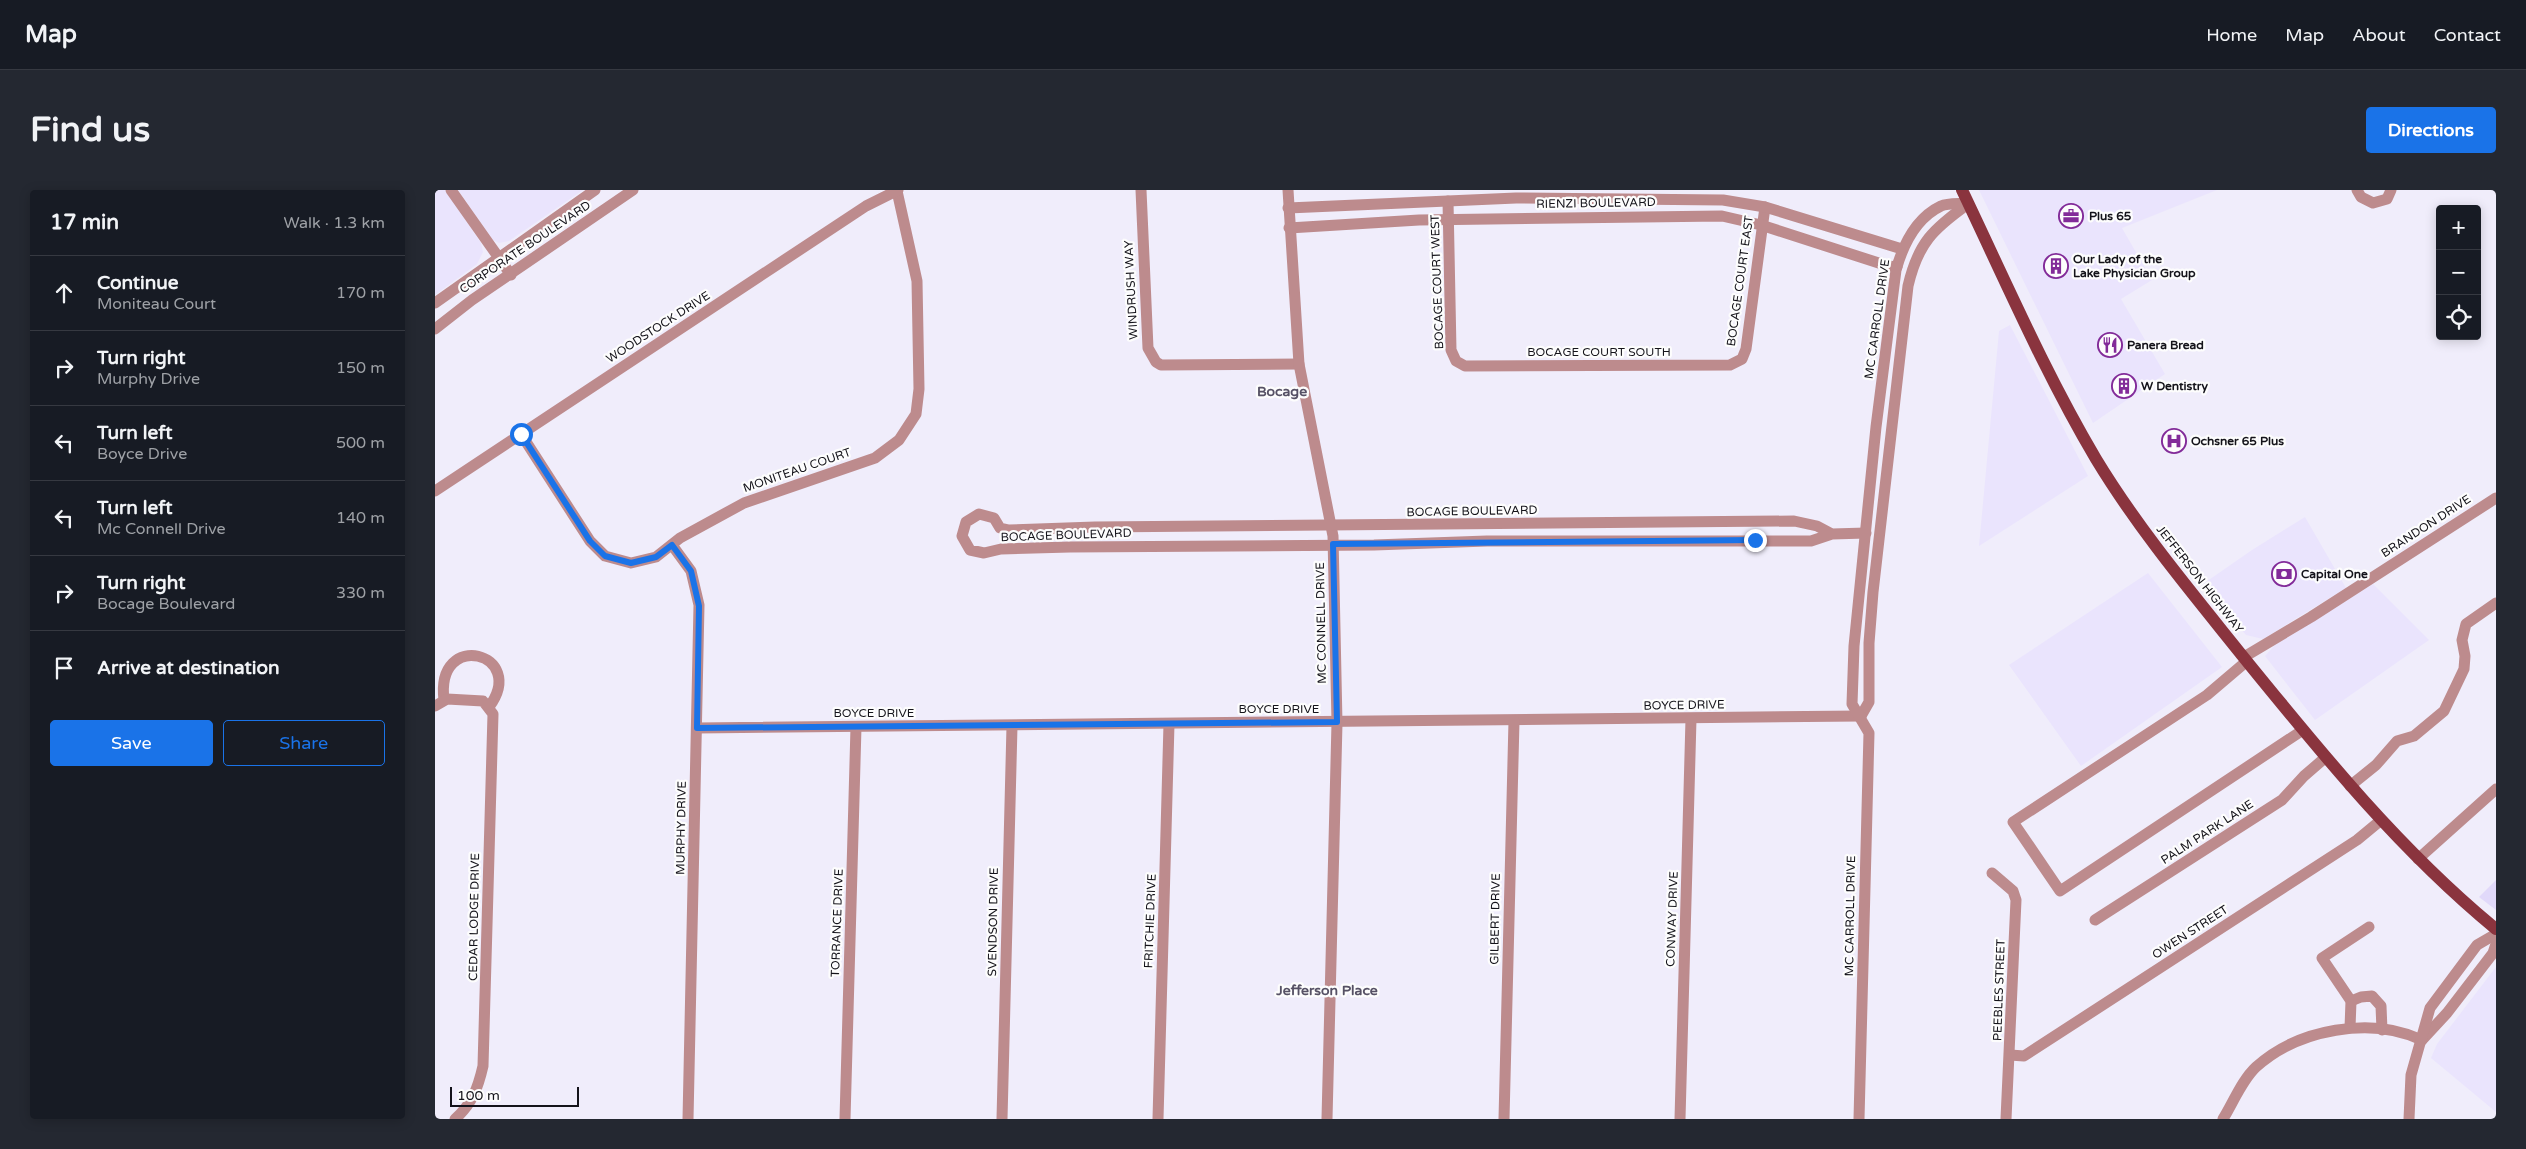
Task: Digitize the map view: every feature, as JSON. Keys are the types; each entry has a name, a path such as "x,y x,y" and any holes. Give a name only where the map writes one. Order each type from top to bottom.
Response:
{"main road":[{"name":"JEFFERSON HIGHWAY","path":"1962,190 2052,379 2097,460 2157,548 2303,730 2380,821 2418,859 2496,929"}],"street":[{"path":"451,190 511,275"},
{"name":"CORPORATE BOULEVARD","path":"435,303 595,190"},
{"name":"CORPORATE BOULEVARD","path":"435,329 472,300 633,190"},
{"name":"WOODSTOCK DRIVE","path":"435,491 866,206 897,190"},
{"name":"MONITEAU COURT","path":"521,434 590,541 605,556 631,563 656,557 703,525 743,503 875,458 899,440 916,414 919,390 917,281 897,190"},
{"name":"WINDRUSH WAY","path":"1141,190 1148,348 1155,362 1161,365 1299,364"},
{"name":"MC CONNELL DRIVE","path":"1288,190 1299,364 1333,544 1337,722 1327,1119"},
{"path":"2357,190 2361,197 2373,203 2387,199 2391,190"},
{"name":"RIENZI BOULEVARD","path":"1288,208 1516,198 1695,198 1765,206 1902,248"},
{"name":"BOCAGE COURT WEST","path":"1448,201 1451,350 1456,361"},
{"path":"1861,716 1869,702 1869,643 1873,592 1908,286 1913,262 1927,238 1940,224 1968,203"},
{"name":"MC CARROLL DRIVE","path":"1859,1119 1869,734 1861,716 1852,704 1852,694 1857,600 1866,533 1876,427 1897,267 1902,248 1914,230 1935,210 1942,206 1968,203"},
{"name":"BOCAGE COURT EAST","path":"1741,359 1746,349 1765,206"},
{"name":"RIENZI BOULEVARD","path":"1289,228 1449,219 1722,216 1761,226 1881,264 1897,267"},
{"name":"BOCAGE COURT SOUTH","path":"1456,361 1465,366 1731,365 1741,359"},
{"name":"BRANDON DRIVE","path":"2303,730 2061,891 2013,822 2207,695 2246,659 2496,498"},
{"name":"BOCAGE BOULEVARD","path":"1832,534 1817,526 1794,521 1009,530 1001,528 994,518 979,514 966,522 962,536 969,550 984,553 1001,549 1060,547 1811,541 1832,534 1866,533"},
{"name":"MURPHY DRIVE","path":"672,545 691,571 699,606 688,1119"},
{"path":"2350,786 2376,765 2397,741 2414,736 2444,711 2464,669 2465,656 2462,640 2466,624 2496,602"},
{"path":"463,654 481,658 493,667 497,682 497,696 489,707 483,701 439,703 440,674 447,661 463,654"},
{"name":"CEDAR LODGE DRIVE","path":"455,1119 468,1108 478,1087 483,1066 493,714 489,707"},
{"name":"BOYCE DRIVE","path":"697,728 1861,716"},
{"name":"CONWAY DRIVE","path":"1680,1119 1691,719"},
{"name":"GILBERT DRIVE","path":"1504,1119 1514,721"},
{"name":"FRITCHIE DRIVE","path":"1158,1119 1169,724"},
{"name":"SVENDSON DRIVE","path":"1002,1119 1012,726"},
{"name":"TORRANCE DRIVE","path":"845,1119 856,727"},
{"name":"PALM PARK LANE","path":"2095,920 2282,800 2304,776 2326,757"},
{"path":"2418,859 2496,789"},
{"name":"OWEN STREET","path":"2010,1055 2024,1056 2357,840 2380,821"},
{"name":"PEEBLES STREET","path":"1991,873 2013,891 2016,900 2006,1119"},
{"path":"2351,1028 2351,1001 2322,958 2369,927"},
{"path":"2409,1119 2411,1076 2430,1008 2477,945 2496,934"},
{"path":"2422,1040 2447,1013 2493,953 2496,944"},
{"path":"2351,1001 2361,997 2372,996 2381,1006 2382,1030"},
{"path":"2223,1119 2255,1068 2293,1044 2317,1034 2351,1028 2408,1034 2422,1040"}],"shaded area":[{"path":"435,190 445,190 481,243 483,252 477,264 435,295"},
{"path":"458,190 583,190 509,241 499,243 493,240"},
{"path":"1979,190 2217,190 2122,228 2152,280 2121,299 2165,374 2093,423"},
{"path":"2010,325 2088,476 1979,546 1999,331"},
{"path":"2305,517 2346,588 2263,639 2246,635 2203,584 2252,550"},
{"path":"2148,573 2222,667 2081,766 2009,665"},
{"path":"2373,584 2429,640 2315,720 2265,656 2275,645"},
{"path":"2496,880 2496,910 2479,897"},
{"path":"2496,967 2496,1112 2431,1058 2437,1044"}],"place":[{"name":"Plus 65","path":"2071,216"},
{"name":"Our Lady of the Lake Physician Group","path":"2056,266"},
{"name":"Panera Bread","path":"2110,345"},
{"name":"W Dentistry","path":"2124,386"},
{"name":"Ochsner 65 Plus","path":"2174,441"},
{"name":"Capital One","path":"2284,574"}],"district":[{"name":"Bocage","path":"1282,391"},
{"name":"Jefferson Place","path":"1327,990"}],"route":[{"path":"521,434 590,541 605,556 631,563 656,557 672,545 691,571 699,606 697,728 1337,722 1333,544 1374,545 1487,541 1623,542 1755,540"}]}
